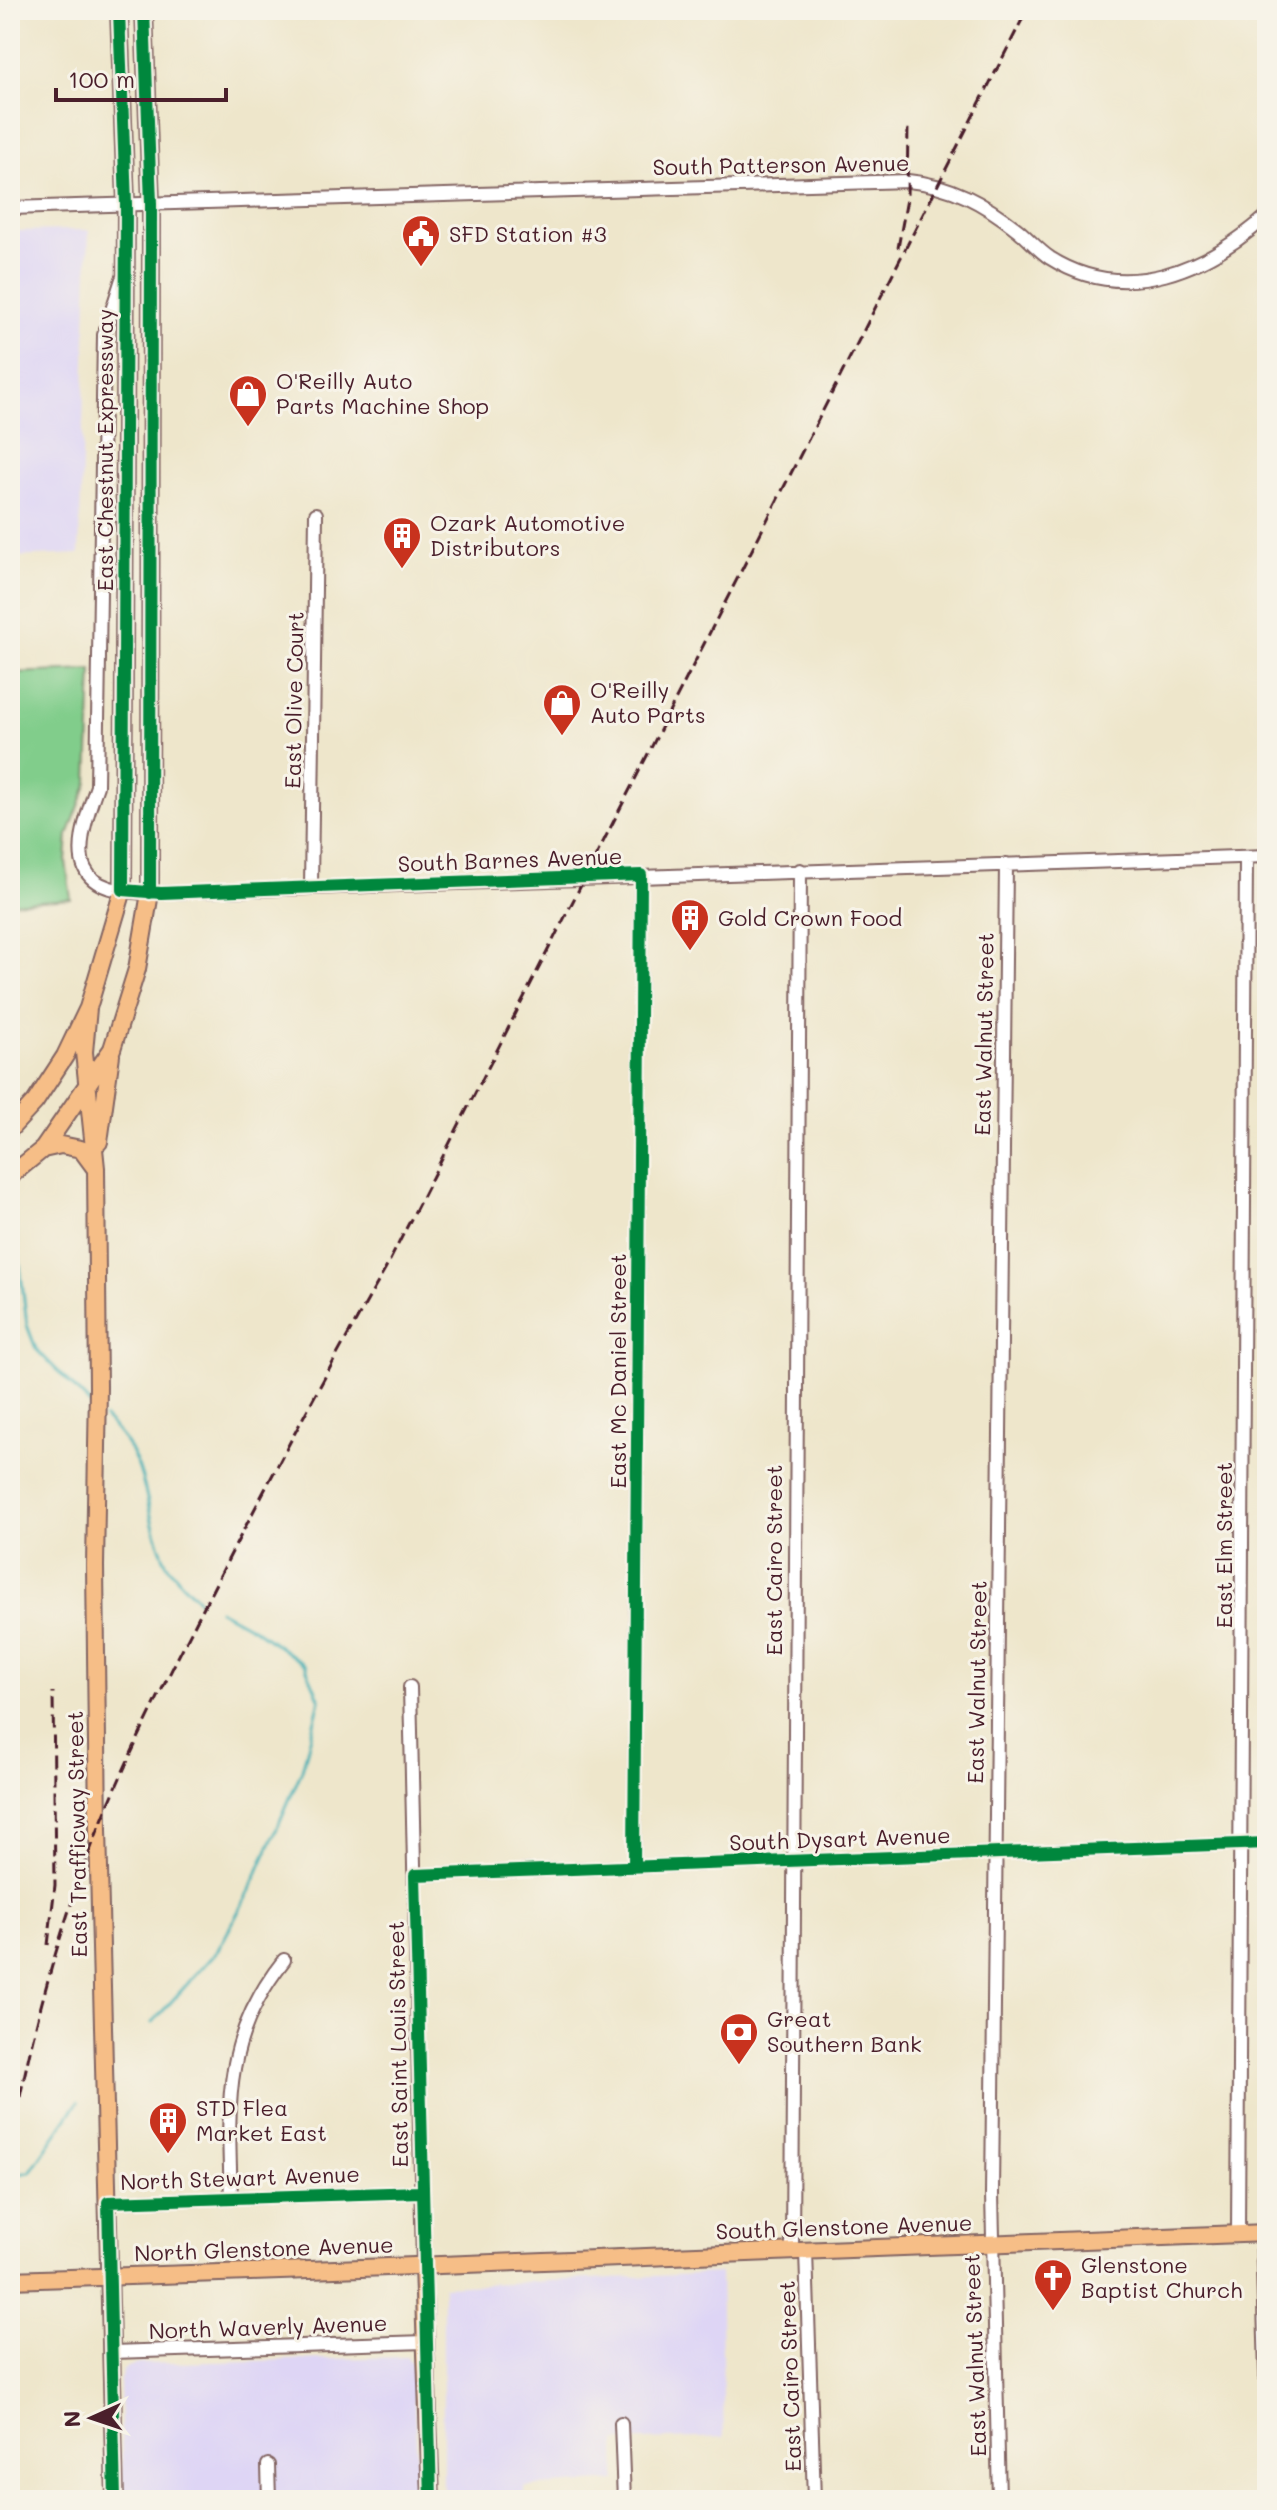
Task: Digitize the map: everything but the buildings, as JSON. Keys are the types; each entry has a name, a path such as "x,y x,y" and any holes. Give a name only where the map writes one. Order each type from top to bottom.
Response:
{"main road":[{"name":"East Chestnut Expressway","path":"10,1129 35,1102 65,1056 88,1008 123,890 126,204 119,10"},
{"name":"East Chestnut Expressway","path":"10,1176 43,1149 112,1049 137,969 150,893 151,204 144,10"},
{"name":"East Trafficway Street","path":"88,1008 86,1087 96,1168 96,1683 115,2500"},
{"name":"East Trafficway Street","path":"96,1168 112,1049"},
{"path":"43,1149 61,1145 81,1149 96,1168"},
{"name":"South Glenstone Avenue","path":"423,2266 1264,2233"},
{"name":"North Glenstone Avenue","path":"10,2280 423,2266"},
{"name":"East Saint Louis Street","path":"423,2266 431,2500"}],"street":[{"name":"South Patterson Avenue","path":"10,208 816,182 939,184 999,216 1049,258 1083,275 1118,280 1152,278 1196,267 1237,243 1267,216"},
{"name":"South Barnes Avenue","path":"126,268 104,335 97,786 85,819 80,851 84,871 99,886 150,893 1267,856"},
{"name":"East Olive Court","path":"311,887 316,514"},
{"name":"East Elm Street","path":"1238,2234 1243,1844 1246,857"},
{"name":"East Walnut Street","path":"999,2500 992,2244 1006,864"},
{"name":"East Cairo Street","path":"800,870 792,1861 799,2252 814,2500"},
{"name":"East Mc Daniel Street","path":"634,1867 641,875"},
{"name":"East Saint Louis Street","path":"410,1687 423,2266"},
{"name":"South Dysart Avenue","path":"415,1875 1267,1843"},
{"path":"231,2198 228,2097 231,2072 260,1994 284,1960"},
{"name":"North Stewart Avenue","path":"108,2202 421,2192"},
{"path":"1264,2233 1267,2409"},
{"name":"North Waverly Avenue","path":"112,2352 426,2342"},
{"path":"621,2423 624,2500"},
{"path":"268,2465 269,2500"}],"shaded area":[{"path":"89,230 79,554 10,557 10,231"},
{"path":"720,2273 724,2437 616,2441 616,2481 524,2487 524,2500 443,2500 443,2286"},
{"path":"407,2357 412,2364 419,2500 123,2500 120,2380 124,2368 138,2364"}],"green space":[{"path":"92,670 88,782 68,835 66,861 71,899 10,903 10,673"}],"waterway":[{"path":"12,1199 27,1325 36,1349 93,1407"},
{"path":"104,1418 120,1435 139,1468 167,1564 199,1601"},
{"path":"152,2023 218,1950 252,1886 302,1770 320,1700 305,1665 256,1630 219,1610"},
{"path":"10,2175 30,2172 78,2102"}],"railway":[{"path":"10,2150 35,2028 57,1948 98,1830 145,1725 269,1481 385,1270 1027,10"},
{"path":"898,248 907,199 908,125"},
{"path":"48,1945 55,1885 53,1692"}],"cycle path":[{"path":"119,10 126,204 123,890 161,893 641,875 634,1867"},
{"path":"144,10 151,204 150,893"},
{"path":"431,2500 415,1875 1267,1843"},
{"path":"115,2500 108,2202 421,2192"}],"place":[{"name":"SFD Station #3","path":"421,268"},
{"name":"O'Reilly Auto Parts Machine Shop","path":"248,428"},
{"name":"Ozark Automotive Distributors","path":"402,570"},
{"name":"O'Reilly Auto Parts","path":"562,737"},
{"name":"Gold Crown Food","path":"690,952"},
{"name":"Great Southern Bank","path":"739,2066"},
{"name":"STD Flea Market East","path":"168,2155"},
{"name":"Glenstone Baptist Church","path":"1053,2312"}]}
